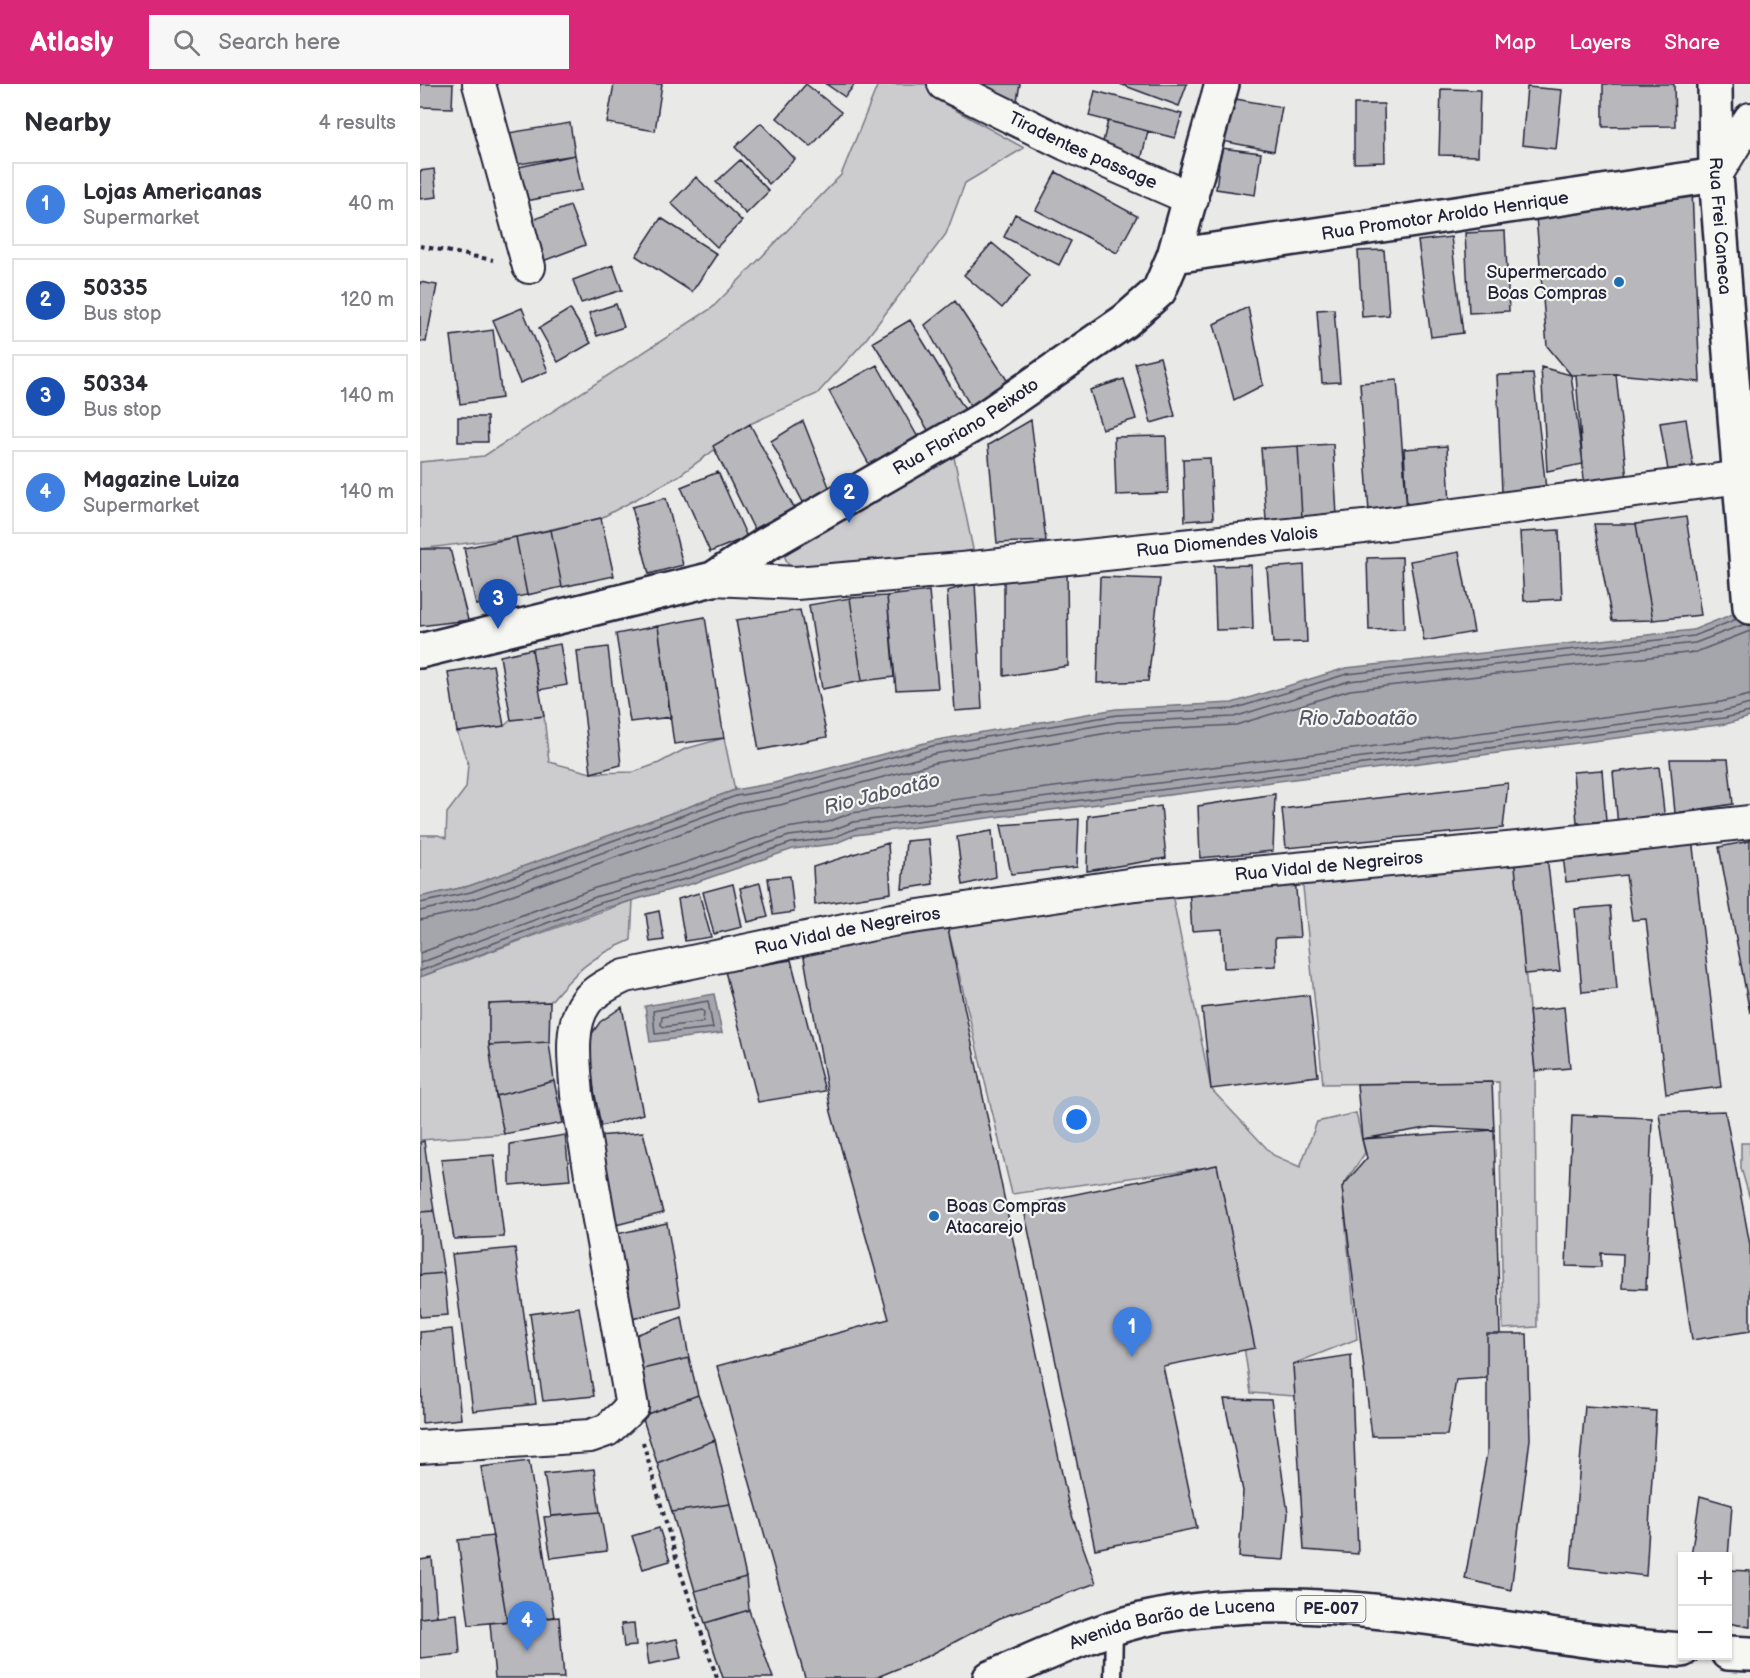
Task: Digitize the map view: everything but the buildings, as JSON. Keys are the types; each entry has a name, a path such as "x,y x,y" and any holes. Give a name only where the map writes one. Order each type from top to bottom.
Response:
{"street":[{"path":"479,84 529,267"},
{"name":"Tiradentes passage","path":"944,84 1066,144 1192,199"},
{"name":"Rua Floriano Peixoto","path":"420,651 713,579 765,545 980,422 1125,321 1159,291 1174,256 1192,199 1222,84"},
{"name":"Rua Frei Caneca","path":"1715,84 1716,175 1749,596"},
{"path":"1716,128 1750,120"},
{"path":"1716,175 1750,120"},
{"name":"Rua Promotor Aroldo Henrique","path":"1174,256 1716,175"},
{"name":"Rua Diomendes Valois","path":"713,579 796,583 962,569 1365,526 1741,477"},
{"name":"Rua Vidal de Negreiros","path":"632,1407 577,1095 574,1060 580,1013 586,1001 608,985 644,970 892,920 1089,891 1750,822"},
{"path":"420,1447 590,1436 607,1430 632,1407"},
{"name":"Avenida Barão de Lucena","path":"990,1678 1072,1643 1114,1629 1159,1616 1232,1606 1305,1607 1419,1617 1678,1649"},
{"path":"1732,1653 1750,1654"}],"lane":[{"path":"1113,1678 1114,1629"}],"path":[{"path":"420,246 529,267"},
{"path":"632,1407 679,1568 717,1678"}],"shaded area":[{"path":"878,84 936,84 934,98 1024,148 965,183 946,234 863,343 817,394 750,424 677,477 601,518 516,537 420,549 420,462 484,456 712,308 841,175"},
{"path":"931,457 954,457 974,554 794,577 783,553"},
{"path":"544,716 549,762 591,773 634,772 659,763 685,749 724,738 735,790 469,886 420,897 420,835 438,835 446,838 447,813 466,788 468,764 457,732 504,726 511,720"},
{"path":"1514,855 1535,1071 1537,1327 1503,1329 1499,1082 1323,1084 1302,877"},
{"path":"1171,889 1211,1089 1273,1155 1300,1167 1317,1122 1356,1113 1365,1153 1342,1187 1357,1339 1293,1364 1295,1396 1251,1393 1217,1166 1012,1194 946,920"},
{"path":"633,900 631,940 605,952 586,965 550,1002 489,1004 489,1045 504,1134 420,1140 420,977"},
{"path":"1741,1143 1750,1143 1750,1199 1741,1168"}],"water":[{"name":"Rio Jaboatão","path":"1750,607 1750,717 1726,724 855,835 834,844 793,849 691,884 602,909 420,977 420,897 469,886 735,790 774,783 932,741 1116,709 1232,703 1346,668 1693,630"},
{"path":"714,994 722,1033 650,1042 645,1006"}],"place":[{"name":"Supermercado Boas Compras","path":"1619,282"},
{"name":"50335","path":"849,523"},
{"name":"50334","path":"498,629"},
{"name":"Boas Compras Atacarejo","path":"934,1216"},
{"name":"Lojas Americanas","path":"1132,1357"},
{"name":"Magazine Luiza","path":"527,1651"}]}
